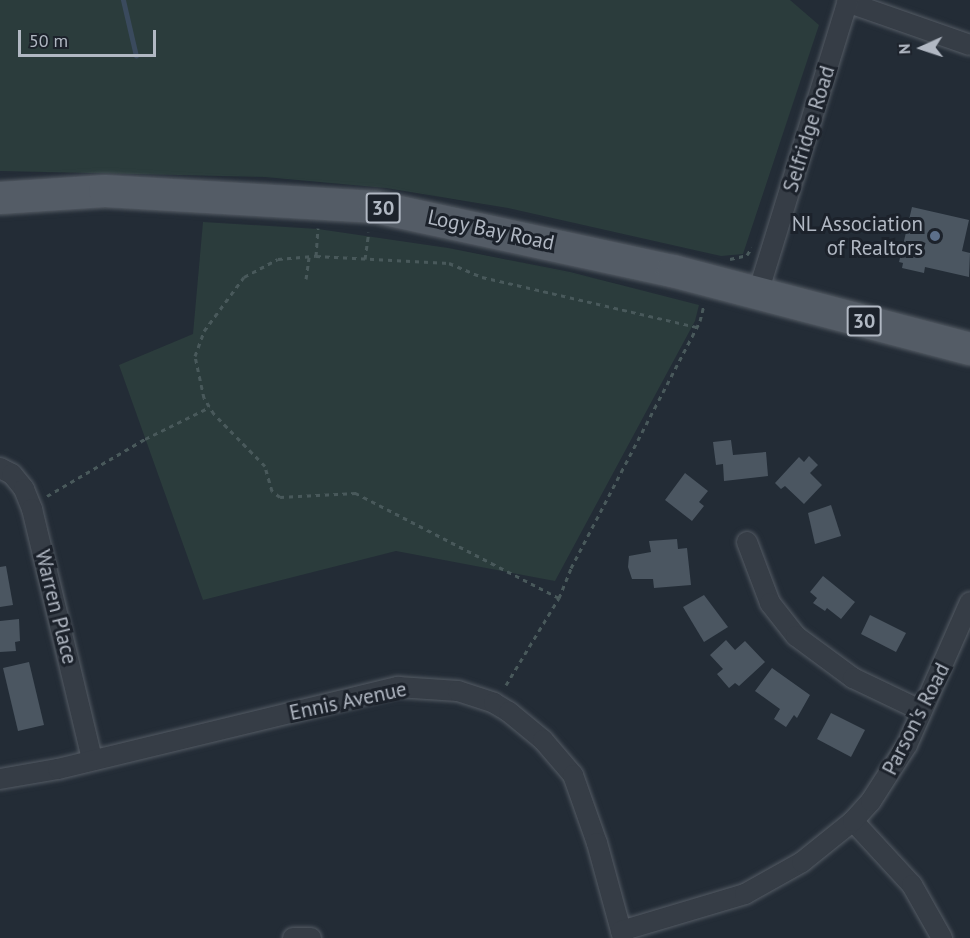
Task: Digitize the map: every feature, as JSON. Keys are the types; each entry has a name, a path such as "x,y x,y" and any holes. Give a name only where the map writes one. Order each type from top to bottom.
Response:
{"main road":[{"name":"Logy Bay Road","path":"0,198 105,191 376,207 512,234 758,293 970,349"}],"street":[{"path":"848,1 970,45"},
{"name":"Selfridge Road","path":"758,293 848,1"},
{"name":"Warren Place","path":"0,468 12,474 24,489 32,509 92,758"},
{"path":"747,542 770,603 796,636 853,678 922,711"},
{"name":"Parson's Road","path":"622,934 745,894 802,862 853,821 891,772 922,711 970,602"},
{"name":"Ennis Avenue","path":"0,779 398,687 434,687 478,697 494,703 524,723 573,776 597,843 622,934"},
{"path":"853,821 912,885 942,938"},
{"path":"293,938 311,938"}],"path":[{"path":"316,256 318,226"},
{"path":"365,259 369,232"},
{"path":"560,598 356,493 280,497 272,491 265,466 210,407 198,381 195,356 204,331 222,303 244,277 278,260 316,256 449,262 482,277 697,327"},
{"path":"306,279 309,257"},
{"path":"506,685 560,598 571,567 697,327 705,304"},
{"path":"47,496 210,407"}],"shaded area":[{"path":"0,0 790,0 819,25 743,254 721,256 508,208 386,188 265,177 0,171"},
{"path":"203,222 318,229 448,248 570,272 699,305 695,321 555,581 396,551 203,600 119,365 193,334"}],"building":[{"name":"NL Association of Realtors","path":"912,207 969,220 962,251 970,253 969,277 925,267 924,273 902,268 903,263 899,262"},
{"path":"731,440 733,455 766,452 768,476 724,481 723,464 716,465 713,442"},
{"path":"809,456 818,465 810,473 822,485 804,504 785,486 781,489 775,483 799,457 804,462"},
{"path":"685,473 708,491 699,502 704,506 692,521 665,500"},
{"path":"831,505 841,536 815,544 808,513"},
{"path":"677,539 678,549 687,548 691,585 654,588 653,579 632,579 628,567 629,556 651,552 649,541"},
{"path":"6,566 13,605 0,607 0,567"},
{"path":"823,576 855,602 841,619 827,608 825,611 813,603 817,598 810,592"},
{"path":"704,595 728,627 704,642 683,607"},
{"path":"870,615 906,633 896,652 861,634"},
{"path":"19,619 20,641 15,642 16,651 0,652 0,621"},
{"path":"726,640 735,650 745,641 765,662 739,686 735,683 729,688 717,674 723,669 710,655"},
{"path":"29,662 44,725 18,731 3,668"},
{"path":"772,668 810,695 797,718 794,715 786,727 774,719 780,709 755,691"},
{"path":"831,713 865,730 851,757 817,739"}],"waterway":[{"path":"123,0 136,56"}],"place":[{"name":"NL Association of Realtors","path":"935,236"}]}
